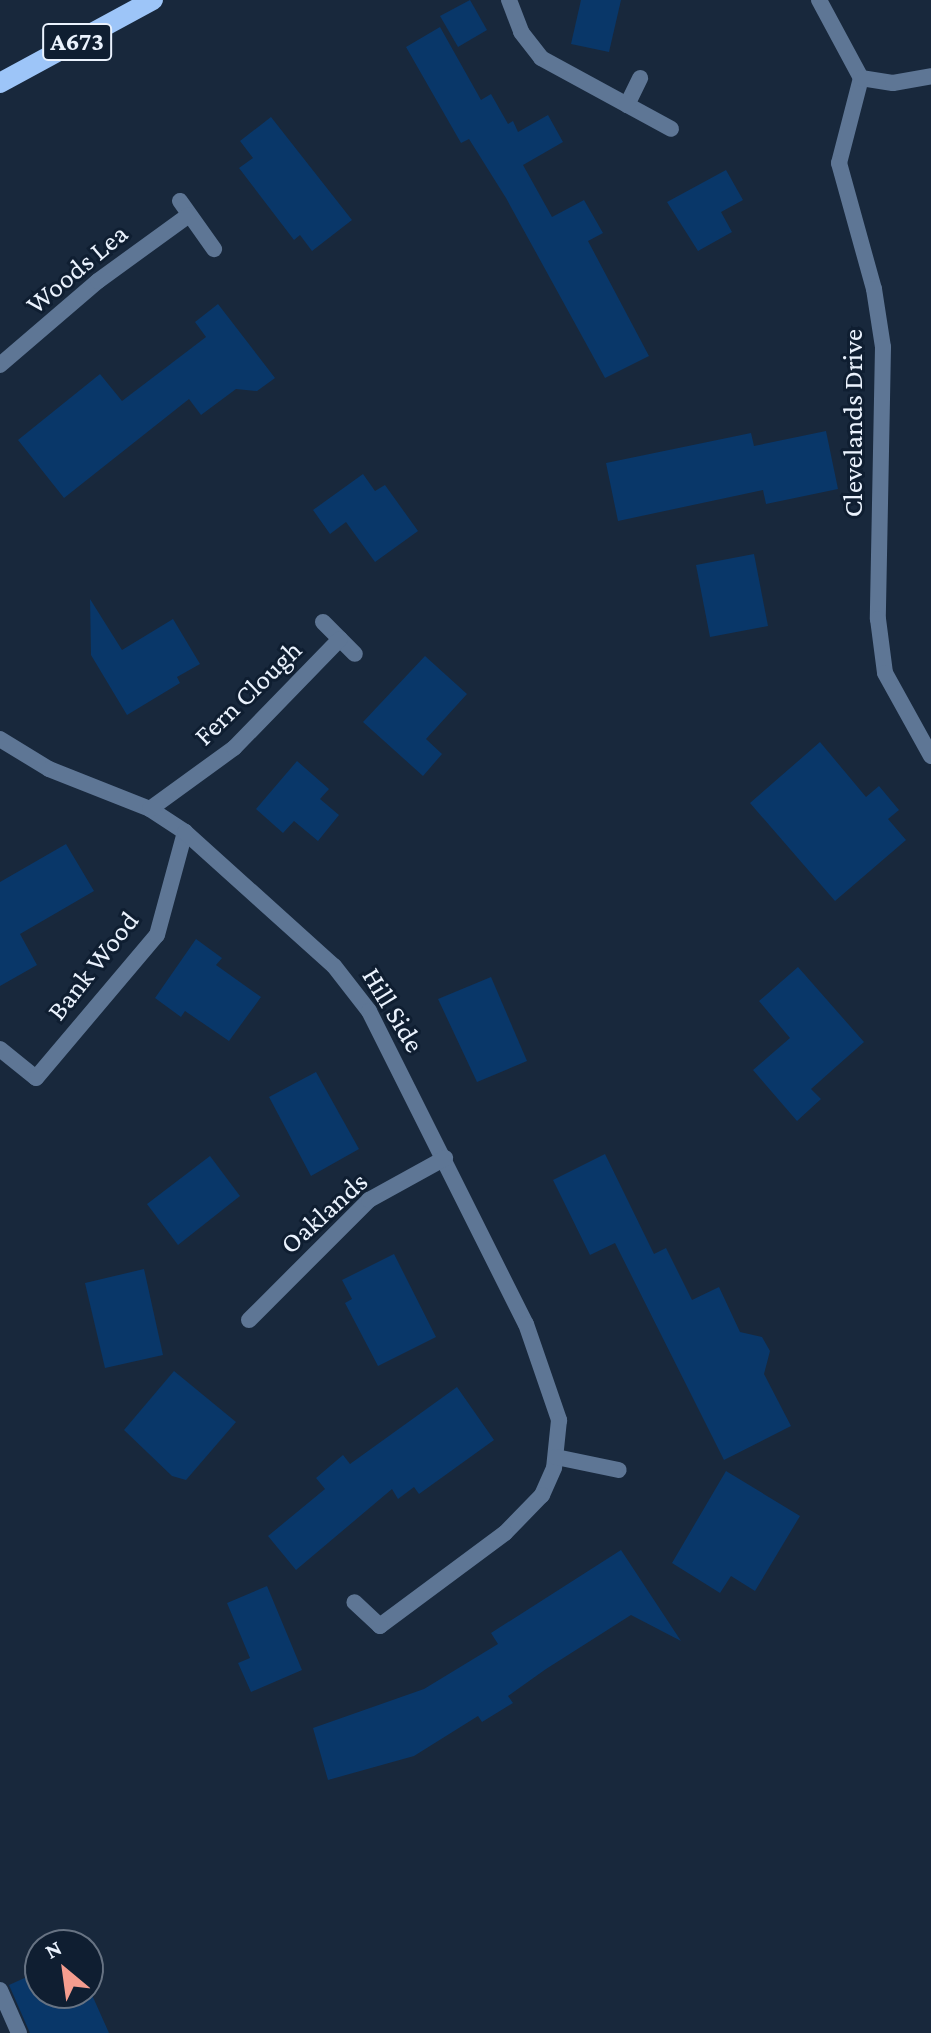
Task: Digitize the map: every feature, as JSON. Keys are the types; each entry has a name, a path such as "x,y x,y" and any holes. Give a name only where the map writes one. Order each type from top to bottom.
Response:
{"main road":[{"name":"A673","path":"0,83 153,0"}],"street":[{"path":"509,0 521,32 541,58 671,129"},
{"path":"819,0 861,78 893,83 931,76"},
{"path":"627,105 640,78"},
{"name":"Clevelands Drive","path":"861,78 839,163 874,289 883,347 878,619 885,673 931,756"},
{"name":"Woods Lea","path":"0,365 184,208 214,249"},
{"name":"Fern Clough","path":"323,622 355,654"},
{"name":"Fern Clough","path":"150,809 234,748 340,639"},
{"name":"Hill Side","path":"0,739 49,769 150,809 185,832 334,966 369,1011 526,1324 554,1395 559,1420 556,1457 542,1495 524,1516 380,1626 354,1602"},
{"name":"Bank Wood","path":"0,1049 36,1078 47,1067 157,935 185,832"},
{"name":"Oaklands","path":"250,1321 369,1200 445,1158"},
{"path":"556,1457 619,1470"},
{"path":"0,1990 14,2031"}],"building":[{"path":"470,0 487,30 458,47 440,16"},
{"path":"581,0 621,0 609,52 571,44"},
{"path":"440,27 481,100 491,94 508,124 513,121 518,132 548,115 563,142 523,165 552,217 584,200 603,233 588,241 649,356 605,378 506,198 469,139 461,143 406,47"},
{"path":"271,117 352,220 312,251 300,235 294,240 239,168 253,158 240,141"},
{"path":"726,170 743,200 721,212 732,232 698,251 667,202"},
{"path":"218,304 275,378 257,391 236,389 201,415 189,399 64,498 18,440 100,374 122,401 206,337 195,322"},
{"path":"826,431 838,489 766,504 763,490 618,521 606,463 751,433 754,446"},
{"path":"363,474 375,491 385,485 418,531 375,562 346,522 330,534 313,510"},
{"path":"754,554 768,626 710,637 696,565"},
{"path":"90,599 122,650 173,619 200,664 177,677 180,683 127,715 91,655"},
{"path":"425,656 467,694 426,739 442,754 423,776 363,722"},
{"path":"820,742 866,797 879,786 899,810 888,819 906,840 835,901 750,803"},
{"path":"297,761 329,789 320,799 339,815 318,841 294,821 283,833 256,809"},
{"path":"66,844 94,891 20,934 37,965 0,986 0,882"},
{"path":"196,939 222,958 216,965 261,997 229,1041 185,1011 181,1017 155,998"},
{"path":"798,967 864,1042 811,1089 821,1099 797,1121 753,1070 790,1038 759,1001"},
{"path":"491,977 527,1061 477,1082 438,999"},
{"path":"316,1072 359,1149 311,1176 269,1097"},
{"path":"605,1154 654,1254 666,1248 692,1300 719,1287 740,1332 762,1337 770,1351 764,1374 791,1426 724,1460 615,1243 590,1255 553,1180"},
{"path":"210,1156 240,1196 178,1245 147,1204"},
{"path":"394,1254 436,1337 378,1366 345,1303 352,1299 342,1280"},
{"path":"144,1269 163,1355 105,1368 85,1283"},
{"path":"174,1371 236,1422 186,1480 172,1476 124,1430"},
{"path":"457,1387 494,1440 419,1494 414,1487 398,1499 392,1489 296,1570 268,1536 325,1489 316,1478 343,1455 350,1464"},
{"path":"726,1471 800,1516 755,1591 731,1576 720,1593 672,1563"},
{"path":"621,1550 681,1641 631,1615 508,1696 513,1703 482,1722 478,1716 414,1756 328,1780 313,1728 424,1689 498,1644 491,1633"},
{"path":"267,1586 302,1670 251,1692 238,1663 250,1658 227,1603"},
{"path":"24,1978 24,2009 98,2009 109,2033 30,2033 9,1985"}]}
